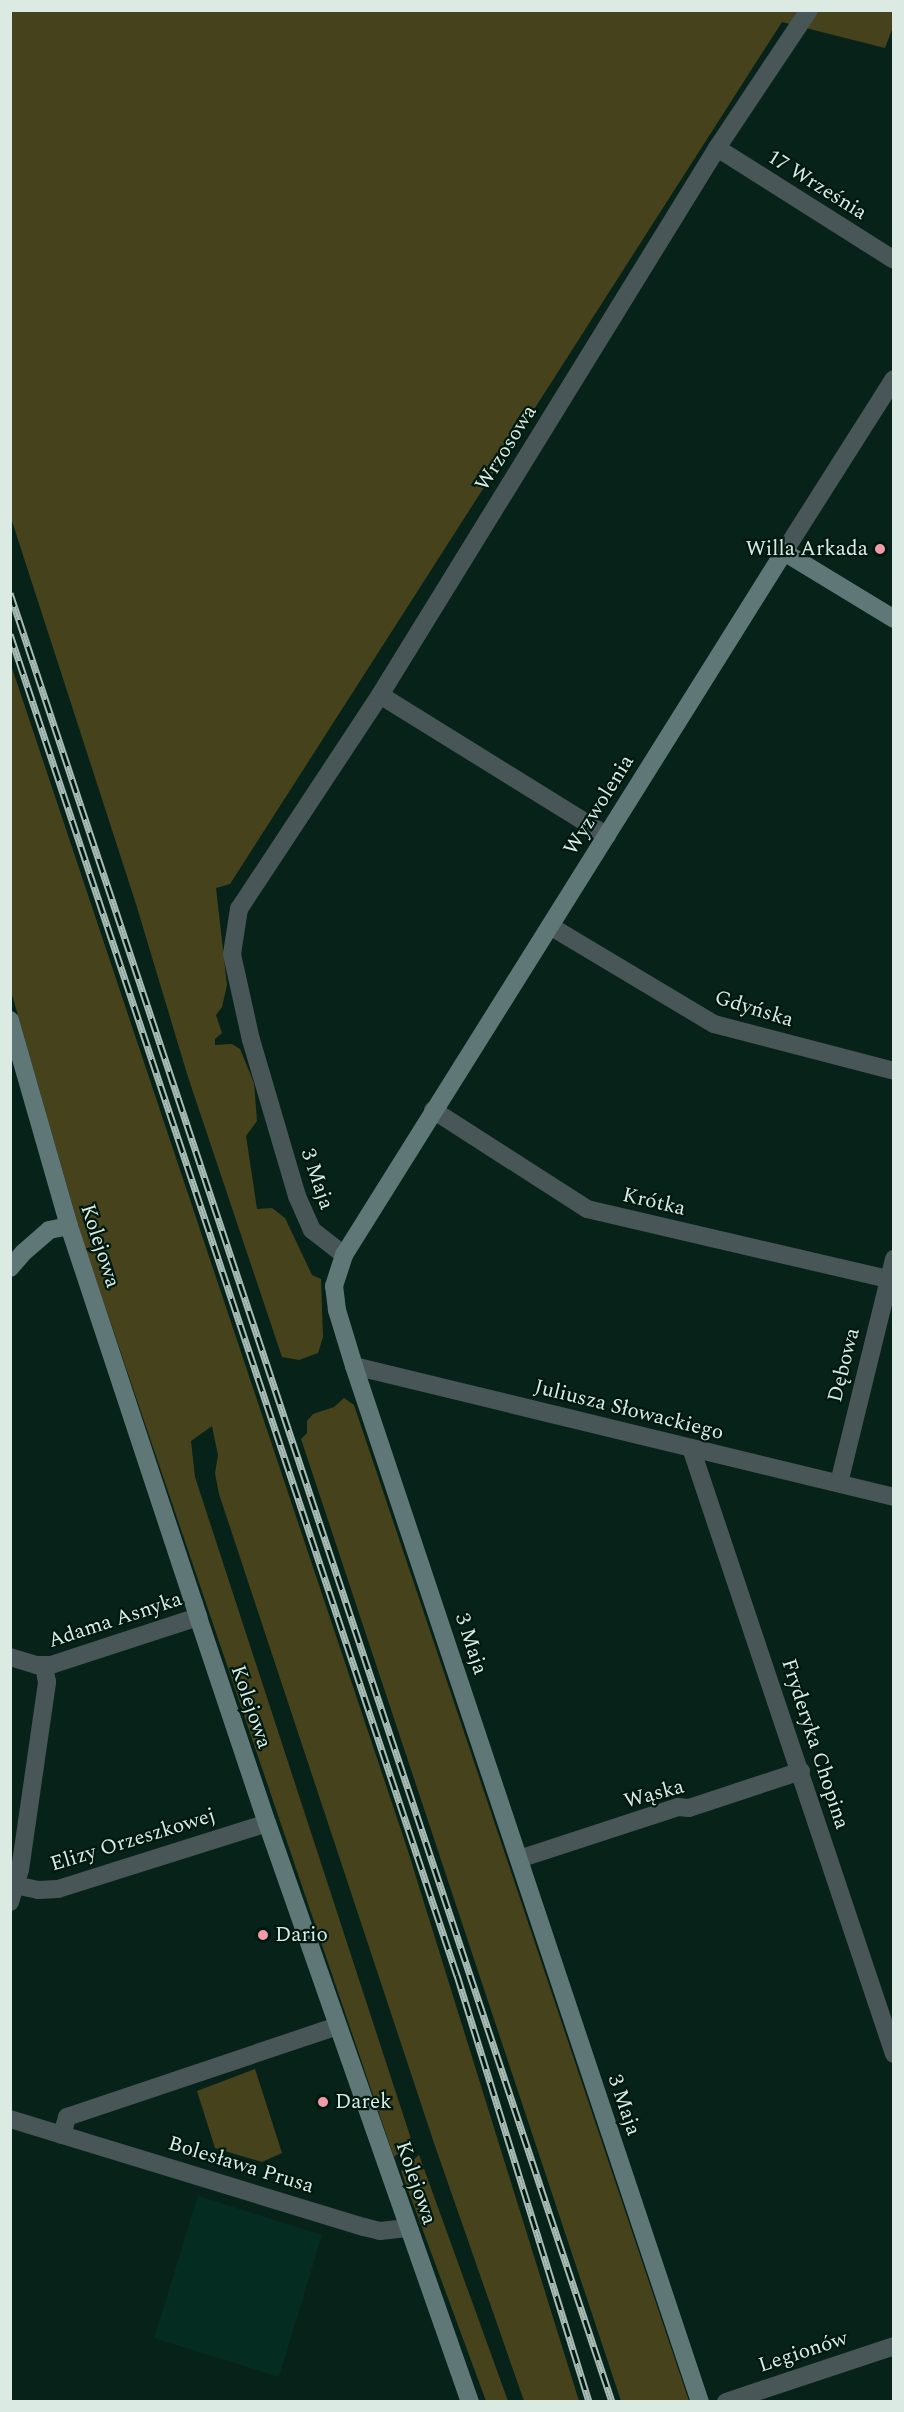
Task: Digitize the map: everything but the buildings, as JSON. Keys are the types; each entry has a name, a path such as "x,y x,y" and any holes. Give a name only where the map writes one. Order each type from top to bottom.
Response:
{"street":[{"name":"Wrzosowa","path":"239,909 380,695 717,148 809,10"},
{"name":"17 Września","path":"717,148 894,260"},
{"name":"Wyzwolenia","path":"344,1255 894,379"},
{"path":"784,552 894,619"},
{"path":"380,695 607,836"},
{"name":"3 Maja","path":"239,909 232,954 251,1040 297,1196 312,1230 320,1239 344,1255 334,1286 354,1366 700,2402"},
{"name":"Gdyńska","path":"550,926 714,1024 894,1071"},
{"name":"Kolejowa","path":"10,1020 69,1226 198,1617 337,2026 470,2402"},
{"name":"Krótka","path":"433,1110 587,1209 888,1279"},
{"path":"10,1268 49,1230 69,1226"},
{"name":"Dębowa","path":"839,1483 894,1258"},
{"name":"Juliusza Słowackiego","path":"354,1366 894,1497"},
{"name":"Fryderyka Chopina","path":"691,1448 894,2054"},
{"name":"Adama Asnyka","path":"10,1657 44,1666 198,1617"},
{"path":"12,1891 20,1870 46,1682 44,1666"},
{"name":"Wąska","path":"519,1859 678,1807 689,1808 801,1771"},
{"name":"Elizy Orzeszkowej","path":"12,1891 79,1884 267,1823"},
{"path":"62,2135 67,2117 337,2026"},
{"name":"Bolesława Prusa","path":"10,2119 364,2227 380,2231 408,2228"},
{"name":"Legionów","path":"726,2402 894,2346"}],"shaded area":[{"path":"10,11 893,11 893,27 885,48 782,22 230,884 216,888 227,985 222,1007 216,1015 222,1033 215,1039 215,1045 232,1044 240,1049 254,1083 257,1121 246,1136 257,1209 272,1208 285,1218 312,1275 321,1279 323,1337 318,1353 299,1360 282,1357 188,1077 136,904 11,518"},
{"path":"10,662 407,1848 579,2401 524,2401 434,2143 219,1494 215,1473 218,1455 212,1426 191,1441 195,1477 412,2142 394,2157 82,1238 11,991"},
{"path":"344,1398 354,1405 689,2401 621,2401 301,1439 307,1433 307,1421 313,1414 334,1407"},
{"path":"255,2069 282,2153 262,2162 215,2148 197,2091"},
{"path":"419,2155 508,2401 486,2401 401,2171"},
{"path":"198,2196 322,2235 279,2377 154,2338"}],"railway":[{"path":"10,593 612,2402"},
{"path":"10,634 457,1975 589,2402"}],"place":[{"name":"Willa Arkada","path":"880,549"},
{"name":"Dario","path":"263,1935"},
{"name":"Darek","path":"323,2102"}]}
